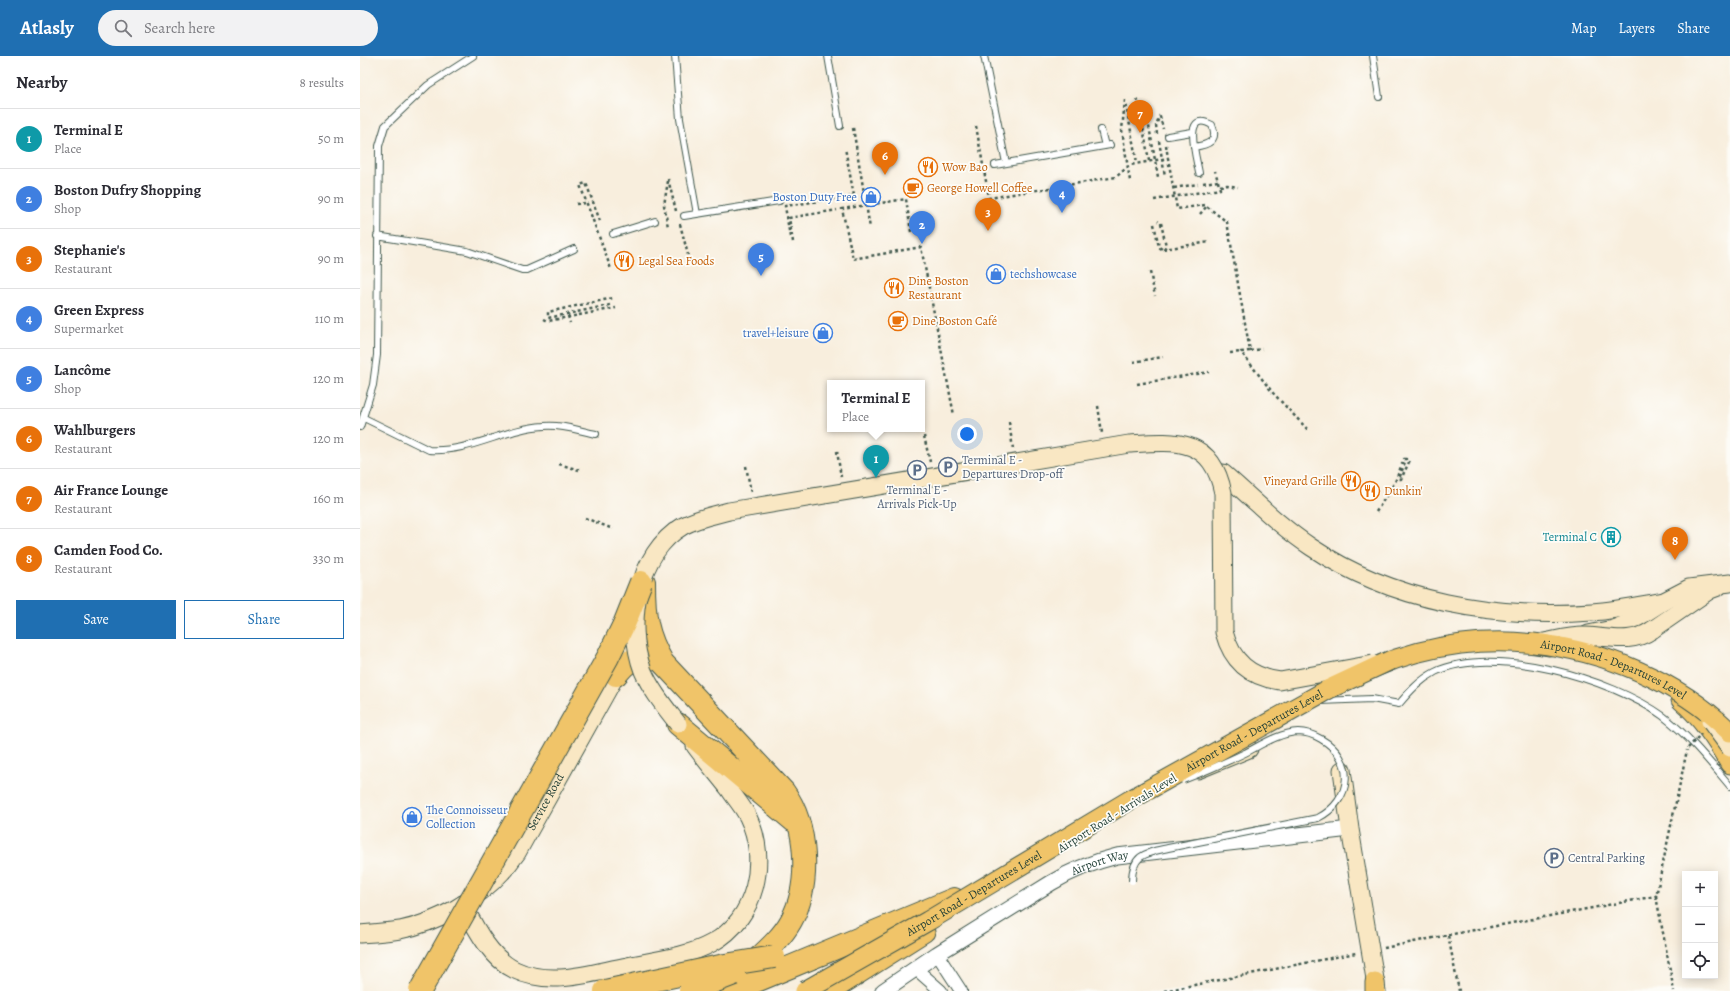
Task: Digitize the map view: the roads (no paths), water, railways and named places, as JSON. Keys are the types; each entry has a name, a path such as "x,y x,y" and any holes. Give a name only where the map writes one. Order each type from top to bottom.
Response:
{"highway":[{"path":"643,582 645,619 650,637 663,663 781,788 790,801 799,827 804,851 799,899 794,915 781,936 769,949 717,991"},
{"path":"420,991 608,657 626,622 643,582"},
{"path":"616,674 631,660 641,656 651,657 663,663"},
{"path":"678,724 778,806 799,827"},
{"path":"690,991 774,957 880,922 1012,874"},
{"path":"732,991 1012,874"},
{"path":"605,991 774,957"}],"main road":[{"path":"463,904 476,928 492,951 502,961 514,969 531,976 550,979 571,977 690,952 711,944 726,934 743,915 752,894 758,871 757,845 754,832 747,815 735,798 652,688 644,671 639,655 635,626 637,599 650,564 666,538 678,526 693,517 1015,459 1155,438 1182,439 1196,444 1217,462 1223,473 1311,547 1355,573 1396,590 1475,608 1528,614 1597,612 1664,601"},
{"path":"643,582 650,564 671,536 682,527 695,521 719,514 1108,447 1148,443 1188,445 1207,457 1215,467 1220,479 1223,493 1224,632 1227,644 1243,666 1253,674 1266,679 1280,681 1391,660"},
{"path":"1223,473 1222,618 1224,636 1230,648 1250,670 1266,677 1281,679 1360,674"},
{"name":"Service Road","path":"360,934 399,930 435,918 463,904 485,888 502,872 517,853 616,674 643,582"},
{"path":"1533,643 1618,627 1640,617 1664,601 1689,588 1730,584"},
{"path":"1533,643 1582,636 1616,639 1639,636 1649,632 1710,590 1730,584"},
{"name":"Airport Road - Departures Level","path":"805,991 1012,874 1130,800 1329,689 1391,660 1427,650 1467,643 1494,641 1533,643 1573,649 1611,660 1650,677 1696,704 1730,732"},
{"name":"Airport Road - Arrivals Level","path":"832,991 1012,874 1171,783 1199,762 1360,674 1392,660 1436,648 1488,642 1533,643"},
{"path":"1533,643 1600,657 1650,678 1678,698 1698,716 1713,736 1730,764"},
{"path":"1696,704 1730,748"},
{"path":"1171,783 1289,733 1305,733 1318,737 1331,748 1340,762 1376,988"}],"street":[{"name":"Airport Way","path":"883,991 937,954 1050,883 1078,868 1117,856 1350,829"},
{"path":"937,954 961,991"},
{"path":"916,969 941,991"}],"lane":[{"path":"360,427 373,385 377,355 379,146 385,126 428,85 473,56"},
{"path":"675,56 680,120 697,214"},
{"path":"828,56 840,126"},
{"path":"984,56 1006,163"},
{"path":"1374,56 1379,97"},
{"path":"1194,147 1206,145 1211,142 1213,139 1214,130 1212,125 1202,122 1196,123 1193,127 1192,132 1194,147 1199,173"},
{"path":"995,165 1107,145 1102,130"},
{"path":"1168,136 1192,132"},
{"path":"684,216 779,201"},
{"path":"613,234 655,221"},
{"path":"377,236 467,251 522,270 527,270 574,249"},
{"path":"364,418 429,450 438,451 459,448 521,430 545,425 558,426 596,434"},
{"path":"1305,703 1361,699 1381,700 1398,704 1411,690 1426,678 1447,668 1463,664 1505,663 1559,671 1602,684 1651,708 1688,739 1730,786"},
{"path":"1130,800 1171,783 1208,771 1279,736 1298,732 1316,736 1331,746 1341,757 1345,773 1344,791 1339,802 1330,812 1318,818 1145,854 1136,861 1133,866 1132,881"}],"place":[{"name":"Air France Lounge","path":"1140,133"},
{"name":"Wow Bao","path":"928,167"},
{"name":"Wahlburgers","path":"885,175"},
{"name":"George Howell Coffee","path":"913,188"},
{"name":"Boston Duty Free","path":"871,197"},
{"name":"Green Express","path":"1062,213"},
{"name":"Stephanie's","path":"988,231"},
{"name":"Boston Dufry Shopping","path":"922,244"},
{"name":"Legal Sea Foods","path":"624,261"},
{"name":"techshowcase","path":"996,274"},
{"name":"Lancôme","path":"761,276"},
{"name":"Dine Boston Restaurant","path":"894,288"},
{"name":"Dine Boston Café","path":"898,321"},
{"name":"travel+leisure","path":"823,333"},
{"name":"Terminal E - Departures Drop-off","path":"948,467"},
{"name":"Terminal E - Arrivals Pick-Up","path":"917,470"},
{"name":"Terminal E","path":"876,478"},
{"name":"Vineyard Grille","path":"1351,481"},
{"name":"Dunkin'","path":"1370,491"},
{"name":"Terminal C","path":"1611,537"},
{"name":"Camden Food Co.","path":"1675,560"},
{"name":"The Connoisseur Collection","path":"412,817"},
{"name":"Central Parking","path":"1554,858"}]}
